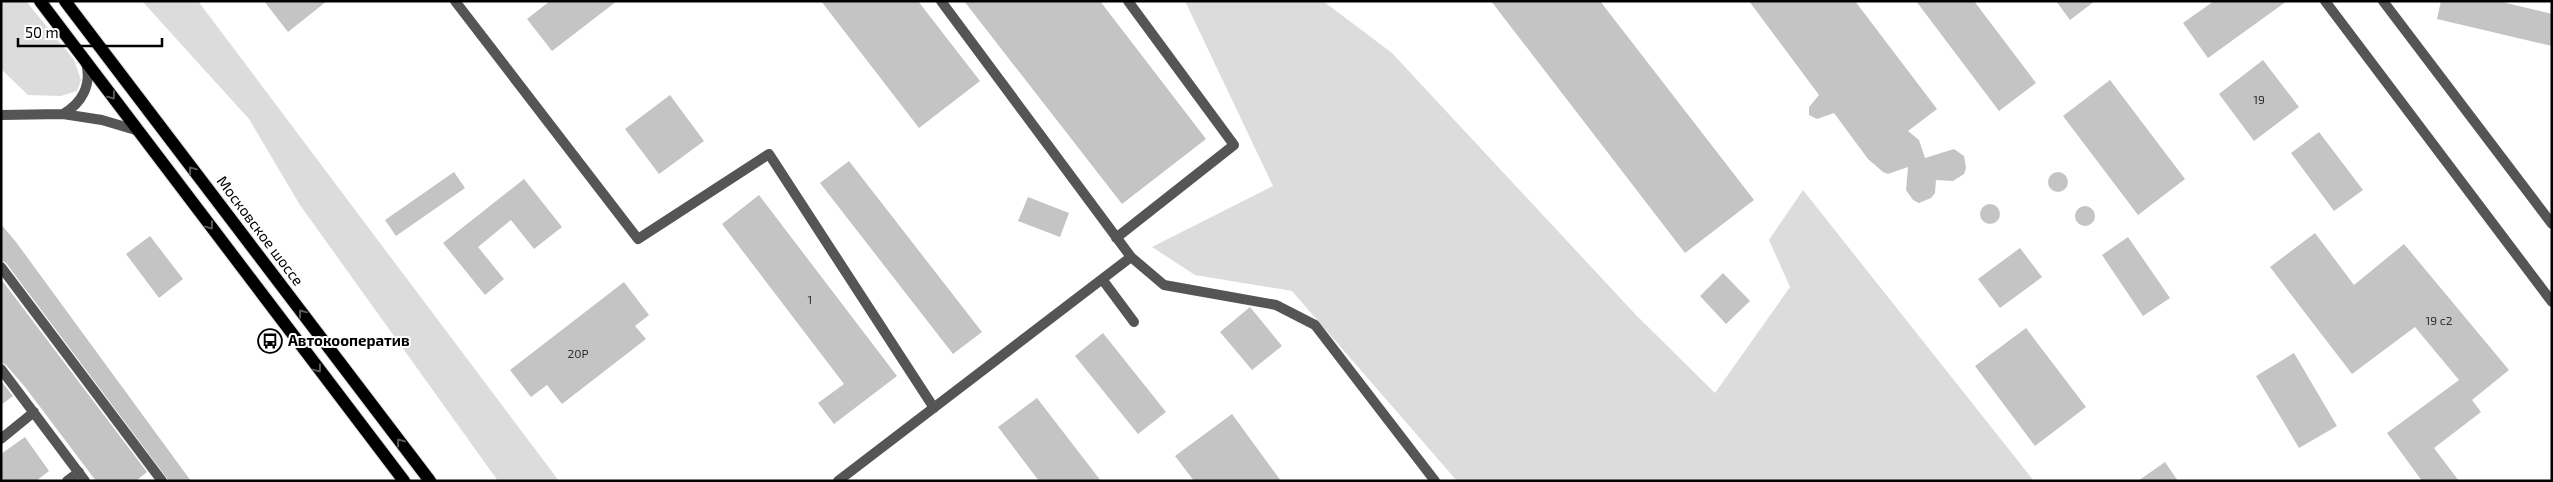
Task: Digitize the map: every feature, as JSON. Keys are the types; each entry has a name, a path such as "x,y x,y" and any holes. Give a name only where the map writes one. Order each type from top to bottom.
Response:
{"main road":[{"path":"40,1 404,481"},
{"name":"Московское шоссе","path":"65,1 430,481"}],"street":[{"path":"454,1 638,239 769,154 934,408"},
{"path":"941,1 1131,257 1164,285 1276,304 1316,325 1435,481"},
{"path":"1116,238 1234,145 1128,1"},
{"path":"2326,1 2552,302"},
{"path":"2383,1 2552,224"},
{"path":"63,114 76,105 85,92 88,77 86,61"},
{"path":"1,107 5,115 63,114 102,120 139,131"},
{"path":"838,481 1131,257"},
{"path":"1,266 158,479"},
{"path":"1102,280 1134,322"},
{"path":"1,369 82,477 68,481"},
{"path":"1,439 34,412"}],"shaded area":[{"path":"1,1 26,1 74,60 81,80 77,91 61,96 28,95 1,69"},
{"path":"142,1 198,1 559,481 498,481 300,205 249,119"},
{"path":"1185,1 1323,1 1392,53 1636,315 1715,393 1790,287 1769,240 1803,190 2034,481 1457,481 1292,291 1195,275 1152,247 1273,186"}],"building":[{"path":"264,1 327,1 288,32"},
{"path":"550,1 617,1 552,51 527,19"},
{"path":"821,1 918,1 980,81 919,128"},
{"path":"964,1 1100,1 1206,139 1122,204"},
{"path":"1491,1 1600,1 1754,200 1685,253"},
{"path":"1749,1 1855,1 1937,109 1908,131 1919,140 1925,158 1954,149 1964,156 1966,168 1964,174 1953,181 1936,180 1935,193 1931,198 1919,203 1913,200 1906,190 1908,167 1888,174 1883,172 1868,159 1834,113 1817,119 1809,115 1809,107 1819,95"},
{"path":"1916,1 1974,1 2036,83 1999,111"},
{"path":"2056,1 2095,1 2070,20"},
{"path":"2214,1 2287,1 2208,58 2183,23"},
{"path":"2441,1 2498,1 2552,14 2552,46 2437,19"},
{"path":"2263,60 2299,107 2254,141 2219,94"},
{"path":"2110,80 2185,179 2138,215 2063,116"},
{"path":"670,95 704,141 659,174 625,129"},
{"path":"2319,132 2363,190 2334,211 2291,153"},
{"path":"849,161 982,332 953,354 820,183"},
{"path":"454,172 465,188 396,236 385,220"},
{"path":"2058,172 2065,175 2068,182 2065,189 2058,192 2051,189 2048,182 2051,175"},
{"path":"524,179 562,227 534,249 511,220 478,247 504,279 485,295 443,243"},
{"path":"759,195 897,376 834,424 818,403 844,384 722,224"},
{"path":"1028,197 1069,213 1060,237 1018,221"},
{"path":"1986,204 1994,204 2000,210 2000,218 1994,224 1986,224 1980,218 1980,210"},
{"path":"2085,206 2092,209 2095,216 2092,223 2085,226 2078,223 2075,216 2078,209"},
{"path":"1,224 191,481 169,481 6,263 1,260"},
{"path":"2315,233 2354,285 2404,244 2509,370 2472,400 2481,412 2434,448 2459,481 2422,481 2387,433 2459,380 2415,327 2352,374 2270,267"},
{"path":"150,236 183,279 159,298 126,254"},
{"path":"2128,237 2170,298 2143,316 2102,255"},
{"path":"2020,248 2042,277 2000,308 1978,279"},
{"path":"1723,273 1750,301 1726,324 1700,296"},
{"path":"1,279 147,472 136,481 96,481 25,387 6,365 1,362"},
{"path":"624,282 649,315 635,326 646,339 562,404 547,385 531,397 510,370"},
{"path":"1250,307 1282,346 1252,370 1220,332"},
{"path":"2026,328 2086,407 2035,446 1975,366"},
{"path":"1103,333 1166,412 1138,434 1075,356"},
{"path":"2294,353 2337,426 2299,448 2256,376"},
{"path":"1,381 13,396 1,405"},
{"path":"1037,398 1101,481 1039,481 998,427"},
{"path":"1232,414 1281,481 1194,481 1175,456"},
{"path":"25,437 49,471 36,481 1,481 1,454"},
{"path":"2165,462 2178,481 2138,481"}],"place":[{"name":"Автокооператив","path":"270,341"}]}
